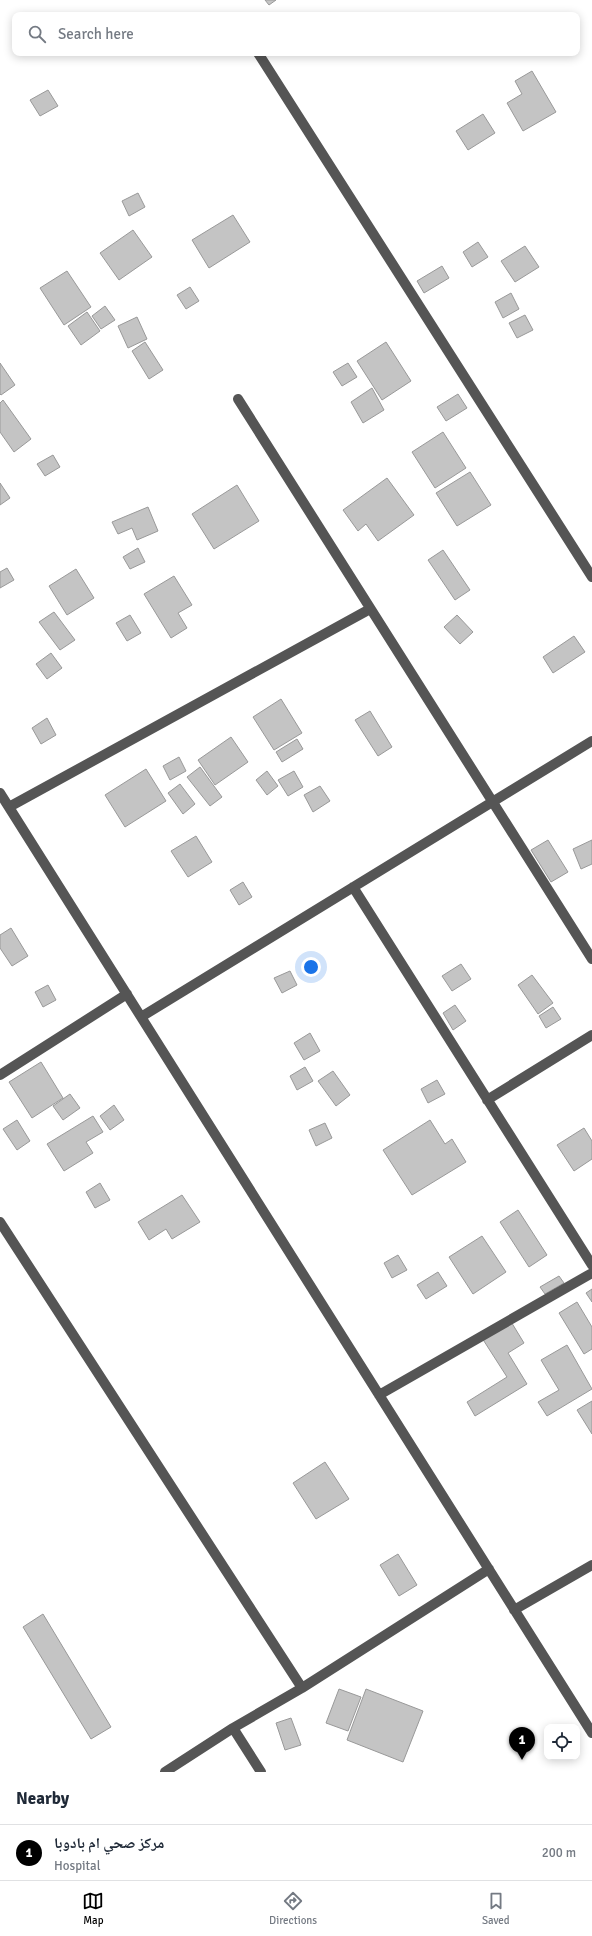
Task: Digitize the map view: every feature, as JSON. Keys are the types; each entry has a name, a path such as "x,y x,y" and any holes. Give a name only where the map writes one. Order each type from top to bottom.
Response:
{"street":[{"path":"260,56 592,578"},
{"path":"238,399 592,959"},
{"path":"9,807 370,609"},
{"path":"141,1017 592,741"},
{"path":"0,792 592,1733"},
{"path":"353,887 592,1265"},
{"path":"0,1075 127,994"},
{"path":"487,1100 592,1035"},
{"path":"0,1222 302,1688"},
{"path":"379,1395 592,1273"},
{"path":"514,1610 592,1565"},
{"path":"165,1772 233,1728 302,1688 489,1569"},
{"path":"233,1728 261,1772"}],"building":[{"path":"265,0 276,0 269,5"},
{"path":"532,71 556,112 523,131 507,103 522,94 515,81"},
{"path":"48,90 58,106 40,116 30,100"},
{"path":"483,114 495,133 468,150 456,131"},
{"path":"138,193 145,207 129,216 122,201"},
{"path":"233,215 250,242 209,268 192,240"},
{"path":"133,230 152,257 119,280 100,253"},
{"path":"478,242 488,257 472,267 463,252"},
{"path":"525,246 539,267 515,282 501,261"},
{"path":"442,266 449,278 424,293 417,281"},
{"path":"67,271 91,307 64,325 40,288"},
{"path":"190,287 199,301 186,309 177,295"},
{"path":"511,293 519,309 503,318 495,302"},
{"path":"105,306 115,320 101,329 92,316"},
{"path":"87,312 100,331 81,345 68,326"},
{"path":"525,315 533,330 517,338 509,323"},
{"path":"137,317 147,339 128,348 118,326"},
{"path":"145,342 163,370 149,379 132,351"},
{"path":"386,342 411,381 382,400 357,361"},
{"path":"0,363 15,385 1,395 0,394"},
{"path":"348,363 357,377 342,386 333,372"},
{"path":"372,388 384,410 363,423 351,402"},
{"path":"458,394 467,408 446,421 437,407"},
{"path":"3,400 31,439 14,452 0,432 0,403"},
{"path":"443,432 466,468 435,488 412,452"},
{"path":"53,455 60,467 45,476 37,464"},
{"path":"470,472 491,505 457,526 436,493"},
{"path":"387,478 414,515 378,541 366,524 358,531 343,510"},
{"path":"0,483 10,498 0,505"},
{"path":"237,485 259,521 214,549 192,514"},
{"path":"148,507 158,531 137,540 132,528 118,534 112,522"},
{"path":"138,548 145,562 130,569 123,557"},
{"path":"443,550 470,590 455,600 428,560"},
{"path":"7,568 14,580 0,588 0,572"},
{"path":"76,569 94,598 67,615 49,586"},
{"path":"174,576 192,605 178,613 187,628 171,638 144,594"},
{"path":"54,612 75,640 60,650 39,622"},
{"path":"130,615 141,633 127,641 116,623"},
{"path":"457,615 473,632 460,644 444,627"},
{"path":"574,636 585,652 553,673 543,657"},
{"path":"51,653 62,668 47,679 36,664"},
{"path":"281,699 302,733 274,750 253,717"},
{"path":"370,711 392,747 378,756 355,720"},
{"path":"47,718 56,735 41,744 32,728"},
{"path":"231,737 248,762 215,785 198,760"},
{"path":"297,739 303,749 282,762 276,752"},
{"path":"179,757 186,771 170,780 163,766"},
{"path":"200,767 222,797 210,806 187,777"},
{"path":"146,769 166,801 125,827 105,795"},
{"path":"267,771 278,786 267,795 256,780"},
{"path":"294,771 303,787 288,796 278,780"},
{"path":"180,784 195,804 183,814 168,793"},
{"path":"320,786 330,801 313,812 304,795"},
{"path":"196,836 212,862 188,877 171,851"},
{"path":"548,840 568,872 551,882 531,850"},
{"path":"592,840 592,864 581,869 573,849"},
{"path":"243,882 252,897 239,905 230,890"},
{"path":"11,928 28,956 12,966 0,948 0,935"},
{"path":"461,964 471,979 452,991 442,976"},
{"path":"290,971 297,985 282,993 274,978"},
{"path":"532,975 553,1003 538,1014 518,985"},
{"path":"48,985 56,1000 43,1007 35,992"},
{"path":"455,1005 466,1021 453,1030 443,1013"},
{"path":"553,1007 561,1019 546,1028 539,1016"},
{"path":"310,1033 320,1051 304,1060 294,1043"},
{"path":"41,1062 63,1098 32,1118 9,1082"},
{"path":"305,1067 313,1081 297,1090 290,1076"},
{"path":"333,1071 350,1095 336,1106 318,1081"},
{"path":"437,1080 445,1094 428,1103 421,1089"},
{"path":"70,1094 80,1108 63,1120 53,1106"},
{"path":"114,1105 124,1120 110,1130 100,1116"},
{"path":"93,1116 103,1132 86,1142 93,1153 64,1171 47,1144"},
{"path":"17,1120 30,1141 17,1150 3,1129"},
{"path":"430,1120 445,1144 452,1139 466,1162 412,1195 383,1150"},
{"path":"325,1123 332,1138 316,1146 309,1130"},
{"path":"584,1128 592,1141 592,1159 574,1171 557,1145"},
{"path":"100,1183 110,1200 95,1208 86,1192"},
{"path":"182,1195 200,1222 172,1239 166,1229 149,1240 138,1222"},
{"path":"518,1210 547,1255 529,1267 500,1222"},
{"path":"482,1236 506,1272 473,1294 449,1257"},
{"path":"398,1255 407,1270 392,1278 384,1263"},
{"path":"438,1272 447,1286 426,1299 417,1285"},
{"path":"559,1276 564,1283 545,1294 540,1287"},
{"path":"592,1289 592,1302 586,1293"},
{"path":"577,1302 592,1327 592,1349 584,1354 559,1313"},
{"path":"510,1320 524,1343 508,1353 527,1384 475,1416 467,1402 507,1377 482,1338"},
{"path":"567,1345 592,1389 547,1416 538,1402 559,1390 541,1360"},
{"path":"592,1401 592,1434 577,1410"},
{"path":"325,1462 349,1499 316,1519 293,1483"},
{"path":"398,1554 417,1585 399,1596 380,1565"},
{"path":"43,1614 111,1727 91,1739 23,1627"},
{"path":"339,1689 361,1697 348,1731 326,1723"},
{"path":"366,1689 423,1711 403,1762 347,1740"},
{"path":"291,1718 301,1745 285,1750 276,1723"}],"place":[{"name":"مركز صحي ام بادوبا","path":"522,1760"}]}
